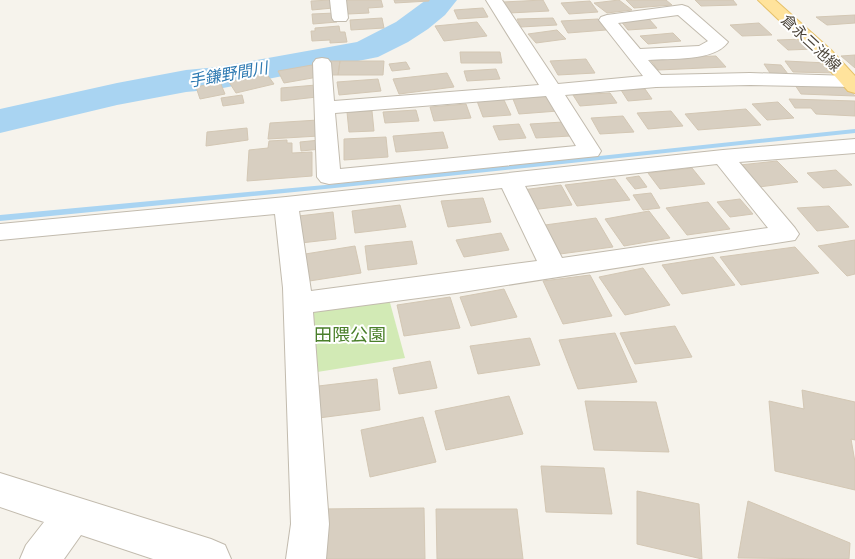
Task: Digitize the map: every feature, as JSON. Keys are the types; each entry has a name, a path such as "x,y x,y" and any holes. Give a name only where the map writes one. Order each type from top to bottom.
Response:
{"main road":[{"name":"倉永三池線","path":"766,0 825,54 853,85"}],"street":[{"path":"338,0 340,18"},
{"path":"322,63 329,176 590,151 494,0"},
{"path":"636,55 703,51 719,42 682,10 607,20 656,81"},
{"path":"324,108 656,81 750,79 853,85"},
{"path":"0,232 286,205 723,157 855,146"},
{"path":"298,303 456,283 786,234 723,157"},
{"path":"510,180 554,268"},
{"path":"286,205 298,303 310,524 306,559"},
{"path":"0,490 211,559"},
{"path":"40,559 73,514"}],"green space":[{"name":"田隈公園","path":"389,299 405,358 311,373 308,308"}],"building":[{"path":"332,0 333,8 312,10 311,1"},
{"path":"345,0 381,0 383,7 368,8 369,13 348,14"},
{"path":"394,0 429,0 429,1 395,3"},
{"path":"543,0 549,11 509,13 503,2"},
{"path":"619,0 632,10 607,13 594,3"},
{"path":"626,0 666,0 672,5 634,8"},
{"path":"695,0 733,0 737,5 701,6"},
{"path":"590,1 598,12 569,14 561,3"},
{"path":"483,8 488,17 458,19 454,10"},
{"path":"335,13 337,22 313,24 312,14"},
{"path":"855,15 855,23 827,25 816,17"},
{"path":"382,18 384,28 351,30 350,20"},
{"path":"553,18 557,25 521,27 517,19"},
{"path":"598,19 606,30 568,33 561,21"},
{"path":"649,19 657,28 628,30 620,20"},
{"path":"477,22 487,36 444,41 435,26"},
{"path":"759,23 772,35 742,36 730,25"},
{"path":"339,26 340,32 345,32 347,42 330,43 330,40 312,41 311,31 315,31 315,28"},
{"path":"557,30 566,39 536,43 528,34"},
{"path":"673,33 681,41 648,44 640,36"},
{"path":"804,39 815,49 788,50 777,40"},
{"path":"460,52 500,52 502,63 461,63"},
{"path":"855,55 855,68 841,56"},
{"path":"716,56 726,67 658,70 649,58"},
{"path":"586,59 595,73 558,75 550,61"},
{"path":"330,61 340,61 338,75 327,75"},
{"path":"340,61 384,61 383,75 338,75"},
{"path":"785,61 827,63 836,73 793,72"},
{"path":"406,62 410,69 392,71 389,64"},
{"path":"764,64 781,65 788,74 770,73"},
{"path":"312,65 318,77 284,83 278,71"},
{"path":"496,69 500,79 467,81 464,71"},
{"path":"266,73 274,84 236,93 229,82"},
{"path":"447,73 454,87 399,94 393,79"},
{"path":"378,79 381,91 339,95 337,82"},
{"path":"220,82 225,94 200,99 196,87"},
{"path":"316,85 317,97 281,101 281,88"},
{"path":"795,85 848,87 855,96 801,94"},
{"path":"645,89 652,99 628,101 621,90"},
{"path":"610,93 617,103 580,106 573,95"},
{"path":"242,95 244,103 223,106 221,98"},
{"path":"550,96 558,111 519,114 513,99"},
{"path":"789,99 855,101 855,116 816,114 811,108 795,108"},
{"path":"504,100 511,115 483,117 477,101"},
{"path":"778,102 794,118 767,120 752,104"},
{"path":"466,104 471,118 434,121 430,107"},
{"path":"746,109 761,125 698,130 685,114"},
{"path":"416,110 419,121 385,123 383,112"},
{"path":"372,111 374,131 349,132 347,112"},
{"path":"671,111 683,126 648,129 637,113"},
{"path":"623,116 634,132 600,134 591,118"},
{"path":"318,120 319,136 268,139 270,123"},
{"path":"563,122 570,136 536,138 530,124"},
{"path":"519,124 526,138 499,140 493,126"},
{"path":"247,128 248,140 206,146 207,132"},
{"path":"443,132 448,148 396,152 393,136"},
{"path":"386,137 388,157 344,160 344,139"},
{"path":"287,140 287,143 292,143 292,153 312,152 312,176 247,181 249,150 268,148 269,141"},
{"path":"320,140 321,149 301,151 300,142"},
{"path":"777,161 798,182 759,187 740,165"},
{"path":"692,168 705,184 660,189 648,173"},
{"path":"836,170 852,185 823,188 807,173"},
{"path":"639,176 647,187 635,189 626,178"},
{"path":"615,179 630,200 577,206 565,185"},
{"path":"561,185 572,205 531,210 522,190"},
{"path":"651,193 660,208 643,210 633,195"},
{"path":"483,198 491,222 448,227 441,201"},
{"path":"740,199 753,214 730,217 717,202"},
{"path":"708,202 730,229 687,235 666,208"},
{"path":"400,205 406,227 355,233 352,211"},
{"path":"829,206 849,227 817,231 797,208"},
{"path":"649,211 670,238 624,246 605,219"},
{"path":"333,212 336,239 292,244 290,217"},
{"path":"596,218 613,247 560,254 545,225"},
{"path":"501,233 509,250 464,257 456,240"},
{"path":"855,240 855,274 847,276 818,246"},
{"path":"412,241 417,264 368,270 365,246"},
{"path":"355,246 361,273 303,282 299,255"},
{"path":"795,247 819,273 741,285 720,257"},
{"path":"713,257 735,285 682,294 662,265"},
{"path":"643,268 670,305 625,315 599,277"},
{"path":"590,275 612,316 563,324 543,281"},
{"path":"504,289 517,317 471,326 460,297"},
{"path":"450,297 460,328 404,336 397,305"},
{"path":"675,326 692,357 635,364 620,333"},
{"path":"615,333 637,382 578,389 559,340"},
{"path":"530,338 540,365 478,374 470,346"},
{"path":"430,361 437,388 399,394 393,368"},
{"path":"377,379 380,410 311,419 310,387"},
{"path":"802,390 855,402 855,440 851,439 855,462 855,490 775,471 769,401 804,409"},
{"path":"509,396 523,434 446,450 435,411"},
{"path":"585,401 656,402 669,452 594,450"},
{"path":"423,417 436,462 370,477 361,430"},
{"path":"541,466 604,468 612,514 546,512"},
{"path":"637,491 699,504 702,559 637,544"},
{"path":"748,501 850,543 849,559 738,558"},
{"path":"424,508 425,559 313,559 319,509"},
{"path":"436,509 517,509 523,559 437,559"}],"waterway":[{"name":"手鎌野間川","path":"0,121 117,94 186,81 218,78 366,50 407,29 426,16 443,0"},
{"path":"0,218 325,187 855,131"}]}
